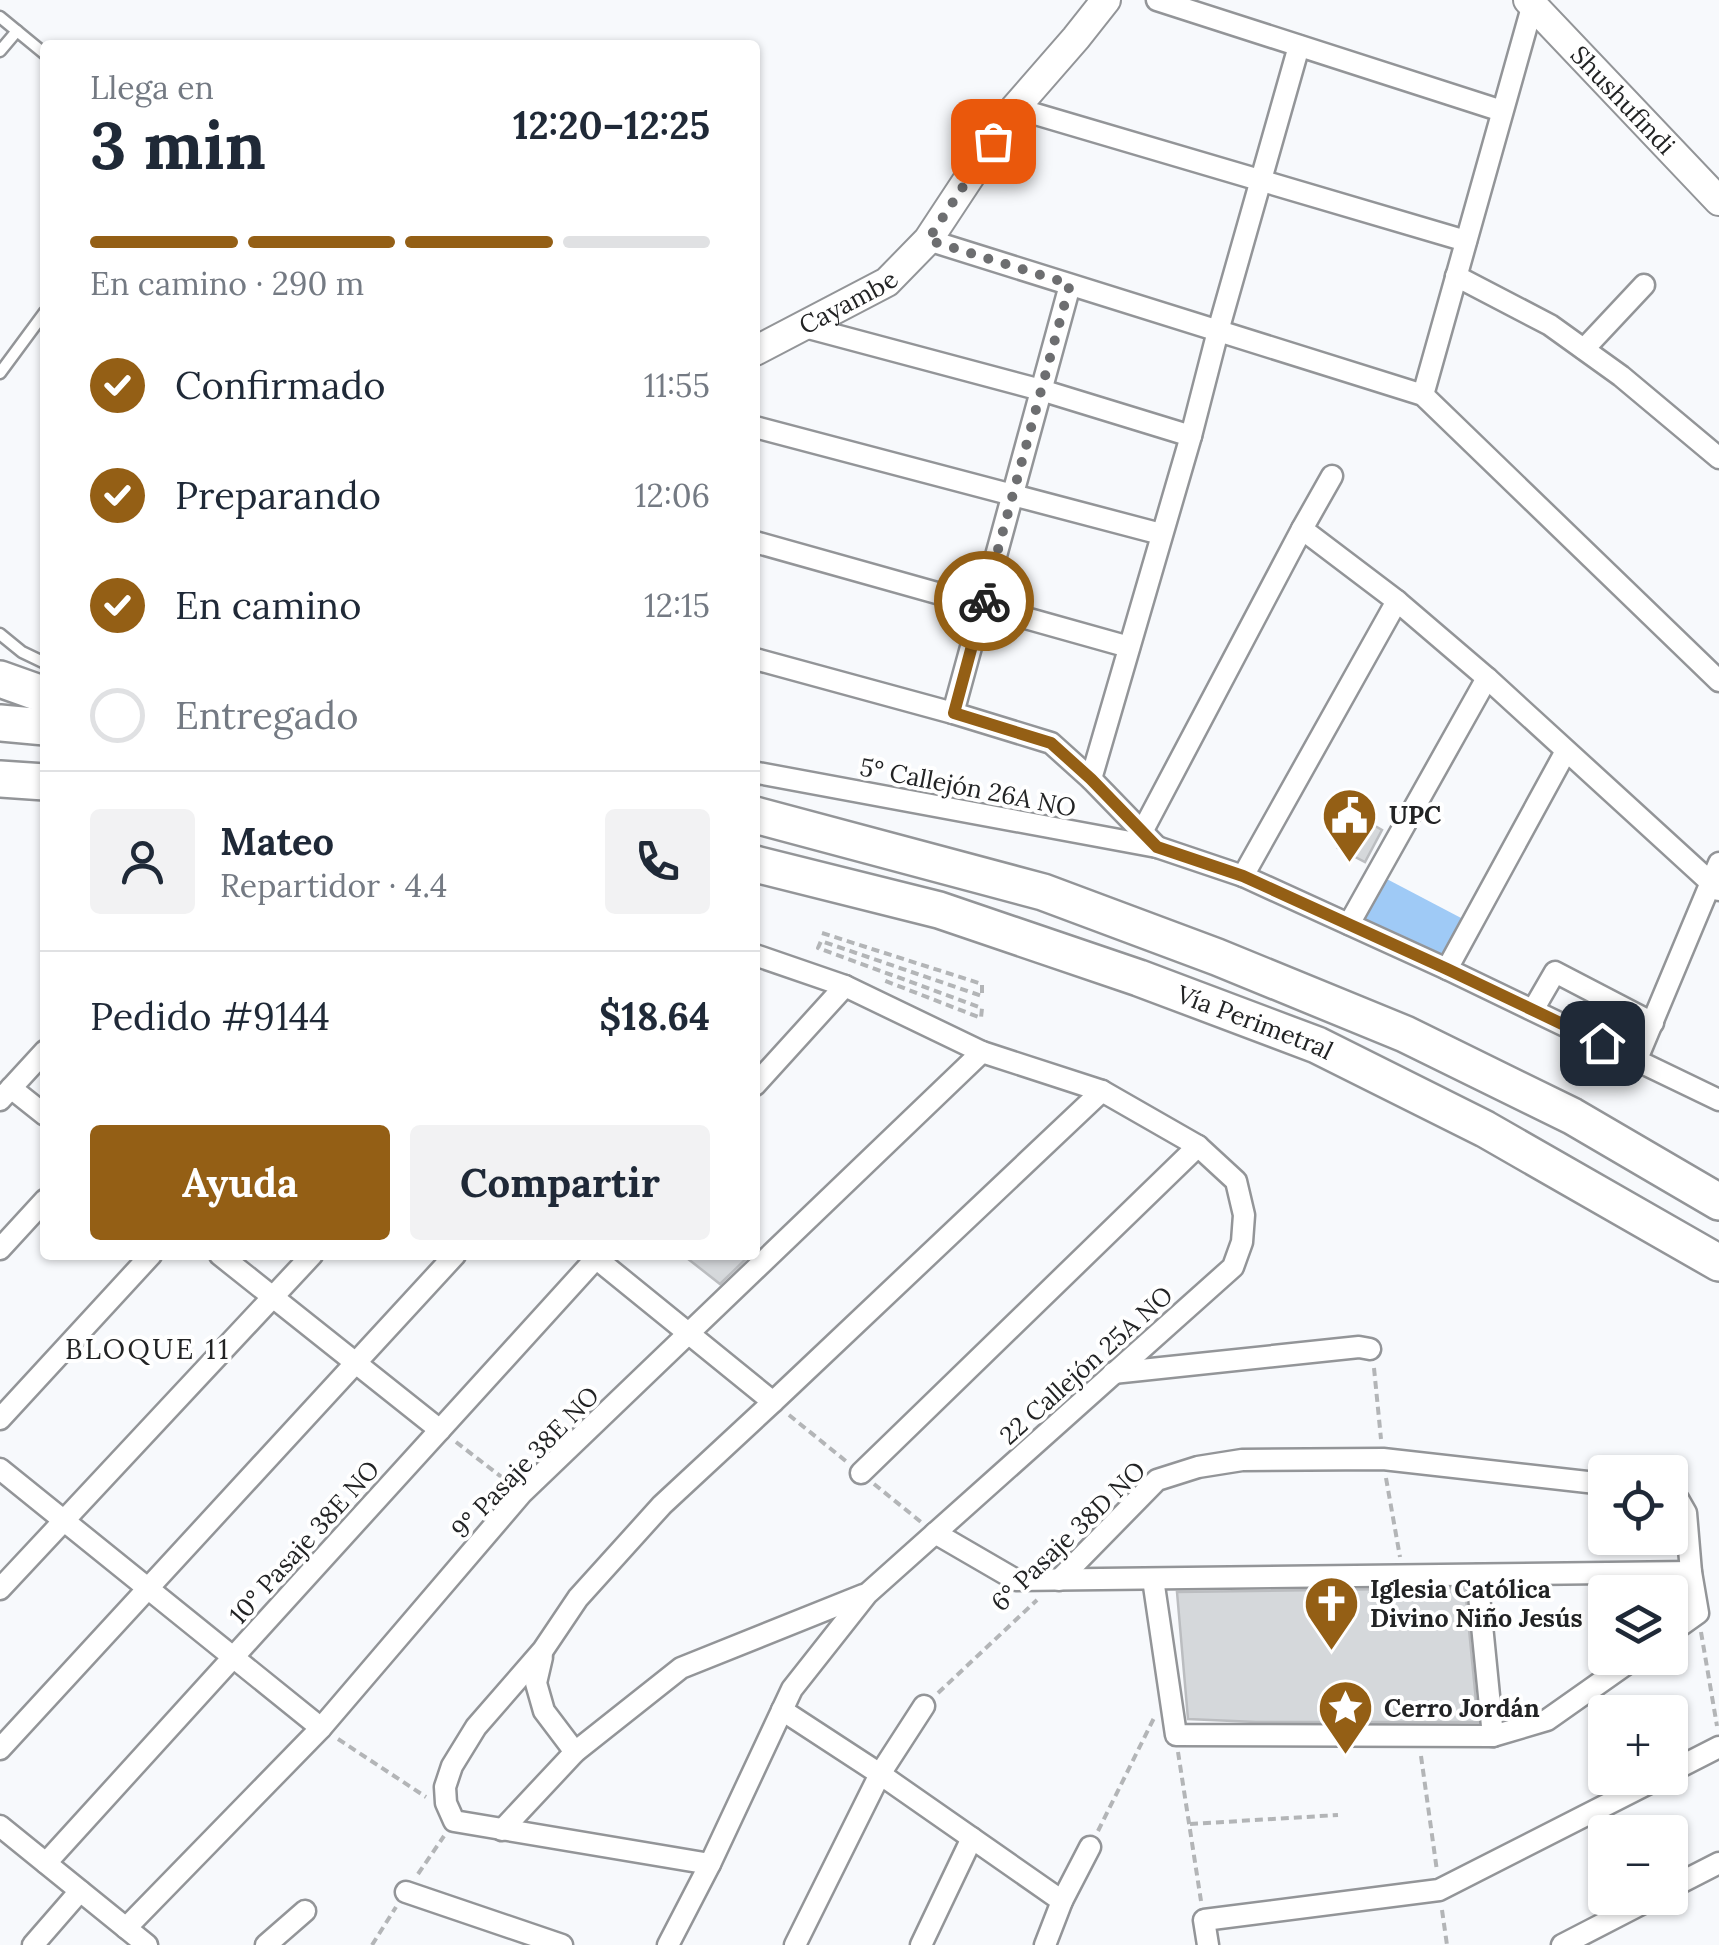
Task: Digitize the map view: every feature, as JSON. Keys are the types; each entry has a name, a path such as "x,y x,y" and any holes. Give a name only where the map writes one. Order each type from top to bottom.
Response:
{"highway":[{"path":"0,680 40,694"},
{"path":"0,724 40,726"},
{"path":"0,779 40,782"},
{"name":"Vía Perimetral","path":"760,816 1043,892 1217,957 1455,1058 1572,1116 1719,1202"},
{"name":"Vía Perimetral","path":"760,865 939,910 1139,978 1318,1045 1485,1129 1719,1263"}],"street":[{"name":"Cayambe","path":"760,348 887,282 928,240 1015,108 1106,0"},
{"path":"1158,0 1502,111"},
{"path":"1423,395 1531,1"},
{"name":"Shushufindi","path":"1531,1 1719,201"},
{"path":"1091,779 1299,46"},
{"path":"1015,108 1466,241"},
{"path":"928,240 1423,395 1719,681"},
{"path":"1456,276 1550,325 1621,376 1719,458"},
{"path":"954,713 1070,284"},
{"path":"1584,350 1644,286"},
{"path":"805,326 1041,390 1191,436"},
{"path":"760,428 1161,534"},
{"path":"760,660 1051,743 1150,839 1332,476"},
{"path":"1302,530 1397,602 1716,879 1637,1059"},
{"path":"760,543 1129,647"},
{"path":"1243,876 1397,602"},
{"path":"1349,924 1487,678"},
{"path":"1447,969 1566,751"},
{"name":"5° Callejón 26A NO","path":"760,773 1150,839 1349,924 1719,1100"},
{"name":"22 Callejón 25A NO","path":"668,1945 792,1689 867,1594 1233,1267 1242,1242 1244,1215 1236,1181 1198,1146 1102,1092 982,1052 845,986 760,958"},
{"path":"1533,1010 1555,972 1653,1022"},
{"path":"760,1079 845,986"},
{"name":"9° Pasaje 38E NO","path":"126,1928 321,1728 522,1493 982,1052"},
{"path":"40,1056 5,1094 40,1112"},
{"path":"710,1864 454,1821 446,1803 445,1787 452,1766 476,1727 544,1650 578,1598 662,1504 1102,1092"},
{"path":"862,1474 1198,1146"},
{"path":"0,1248 40,1205"},
{"path":"0,1419 146,1260"},
{"path":"226,1260 440,1430"},
{"path":"0,1589 307,1260"},
{"path":"0,1749 450,1260"},
{"name":"10° Pasaje 38E NO","path":"46,1863 592,1260"},
{"path":"601,1260 773,1402"},
{"path":"1113,1374 1370,1349"},
{"name":"6° Pasaje 38D NO","path":"1060,1580 1157,1480 1198,1467 1242,1460 1383,1458 1588,1482"},
{"path":"0,1469 321,1728"},
{"path":"934,1533 1016,1580 1691,1572"},
{"path":"1688,1537 1698,1613 1688,1620"},
{"path":"1478,1575 1493,1736"},
{"path":"1153,1579 1176,1735 1493,1736 1547,1720 1611,1675"},
{"path":"502,1830 575,1752 681,1668 867,1594"},
{"path":"544,1650 536,1683 544,1711 575,1752"},
{"path":"795,1945 880,1774 924,1706"},
{"path":"782,1710 1062,1901"},
{"path":"1688,1761 1719,1743"},
{"path":"1208,1945 1204,1920 1439,1890 1626,1795"},
{"path":"0,1826 146,1945"},
{"path":"922,1945 972,1838"},
{"path":"1045,1945 1090,1847"},
{"path":"1688,1879 1719,1863"},
{"path":"33,1945 80,1892"},
{"path":"406,1892 562,1945"},
{"path":"266,1945 305,1911"},
{"path":"1562,1945 1620,1915"}],"lane":[{"path":"0,17 40,50"},
{"path":"0,51 17,31"},
{"path":"0,374 40,319"},
{"path":"0,634 22,652 40,660"}],"path":[{"path":"822,933 982,984 982,996 821,941 818,948 982,1008 981,1018 870,976"},
{"path":"440,1430 522,1493"},
{"name":"6° Pasaje 38D NO","path":"924,1706 1060,1580"},
{"path":"1698,1613 1719,1743"},
{"path":"1090,1847 1169,1687"},
{"path":"321,1728 451,1814"},
{"path":"1176,1735 1204,1920"},
{"path":"1418,1736 1447,1945"},
{"path":"1190,1824 1338,1815"}],"shaded area":[{"path":"1383,877 1463,919 1442,956 1359,916"}],"building":[{"path":"1356,815 1382,830 1365,862 1338,848"},
{"path":"689,1260 745,1260 720,1284"},
{"name":"Iglesia Católica Divino Niño Jesús","path":"1465,1588 1478,1722 1188,1719 1177,1592"}],"way so far":[{"path":"984,601 1070,284 928,240 993,141"}],"place":[{"name":"UPC","path":"1350,864"},
{"name":"Iglesia Católica Divino Niño Jesús","path":"1331,1652"},
{"name":"Cerro Jordán","path":"1345,1757"}],"district":[{"name":"BLOQUE 11","path":"148,1349"}],"route":[{"path":"984,601 954,713 1051,743 1157,847 1243,876 1602,1043"}]}
